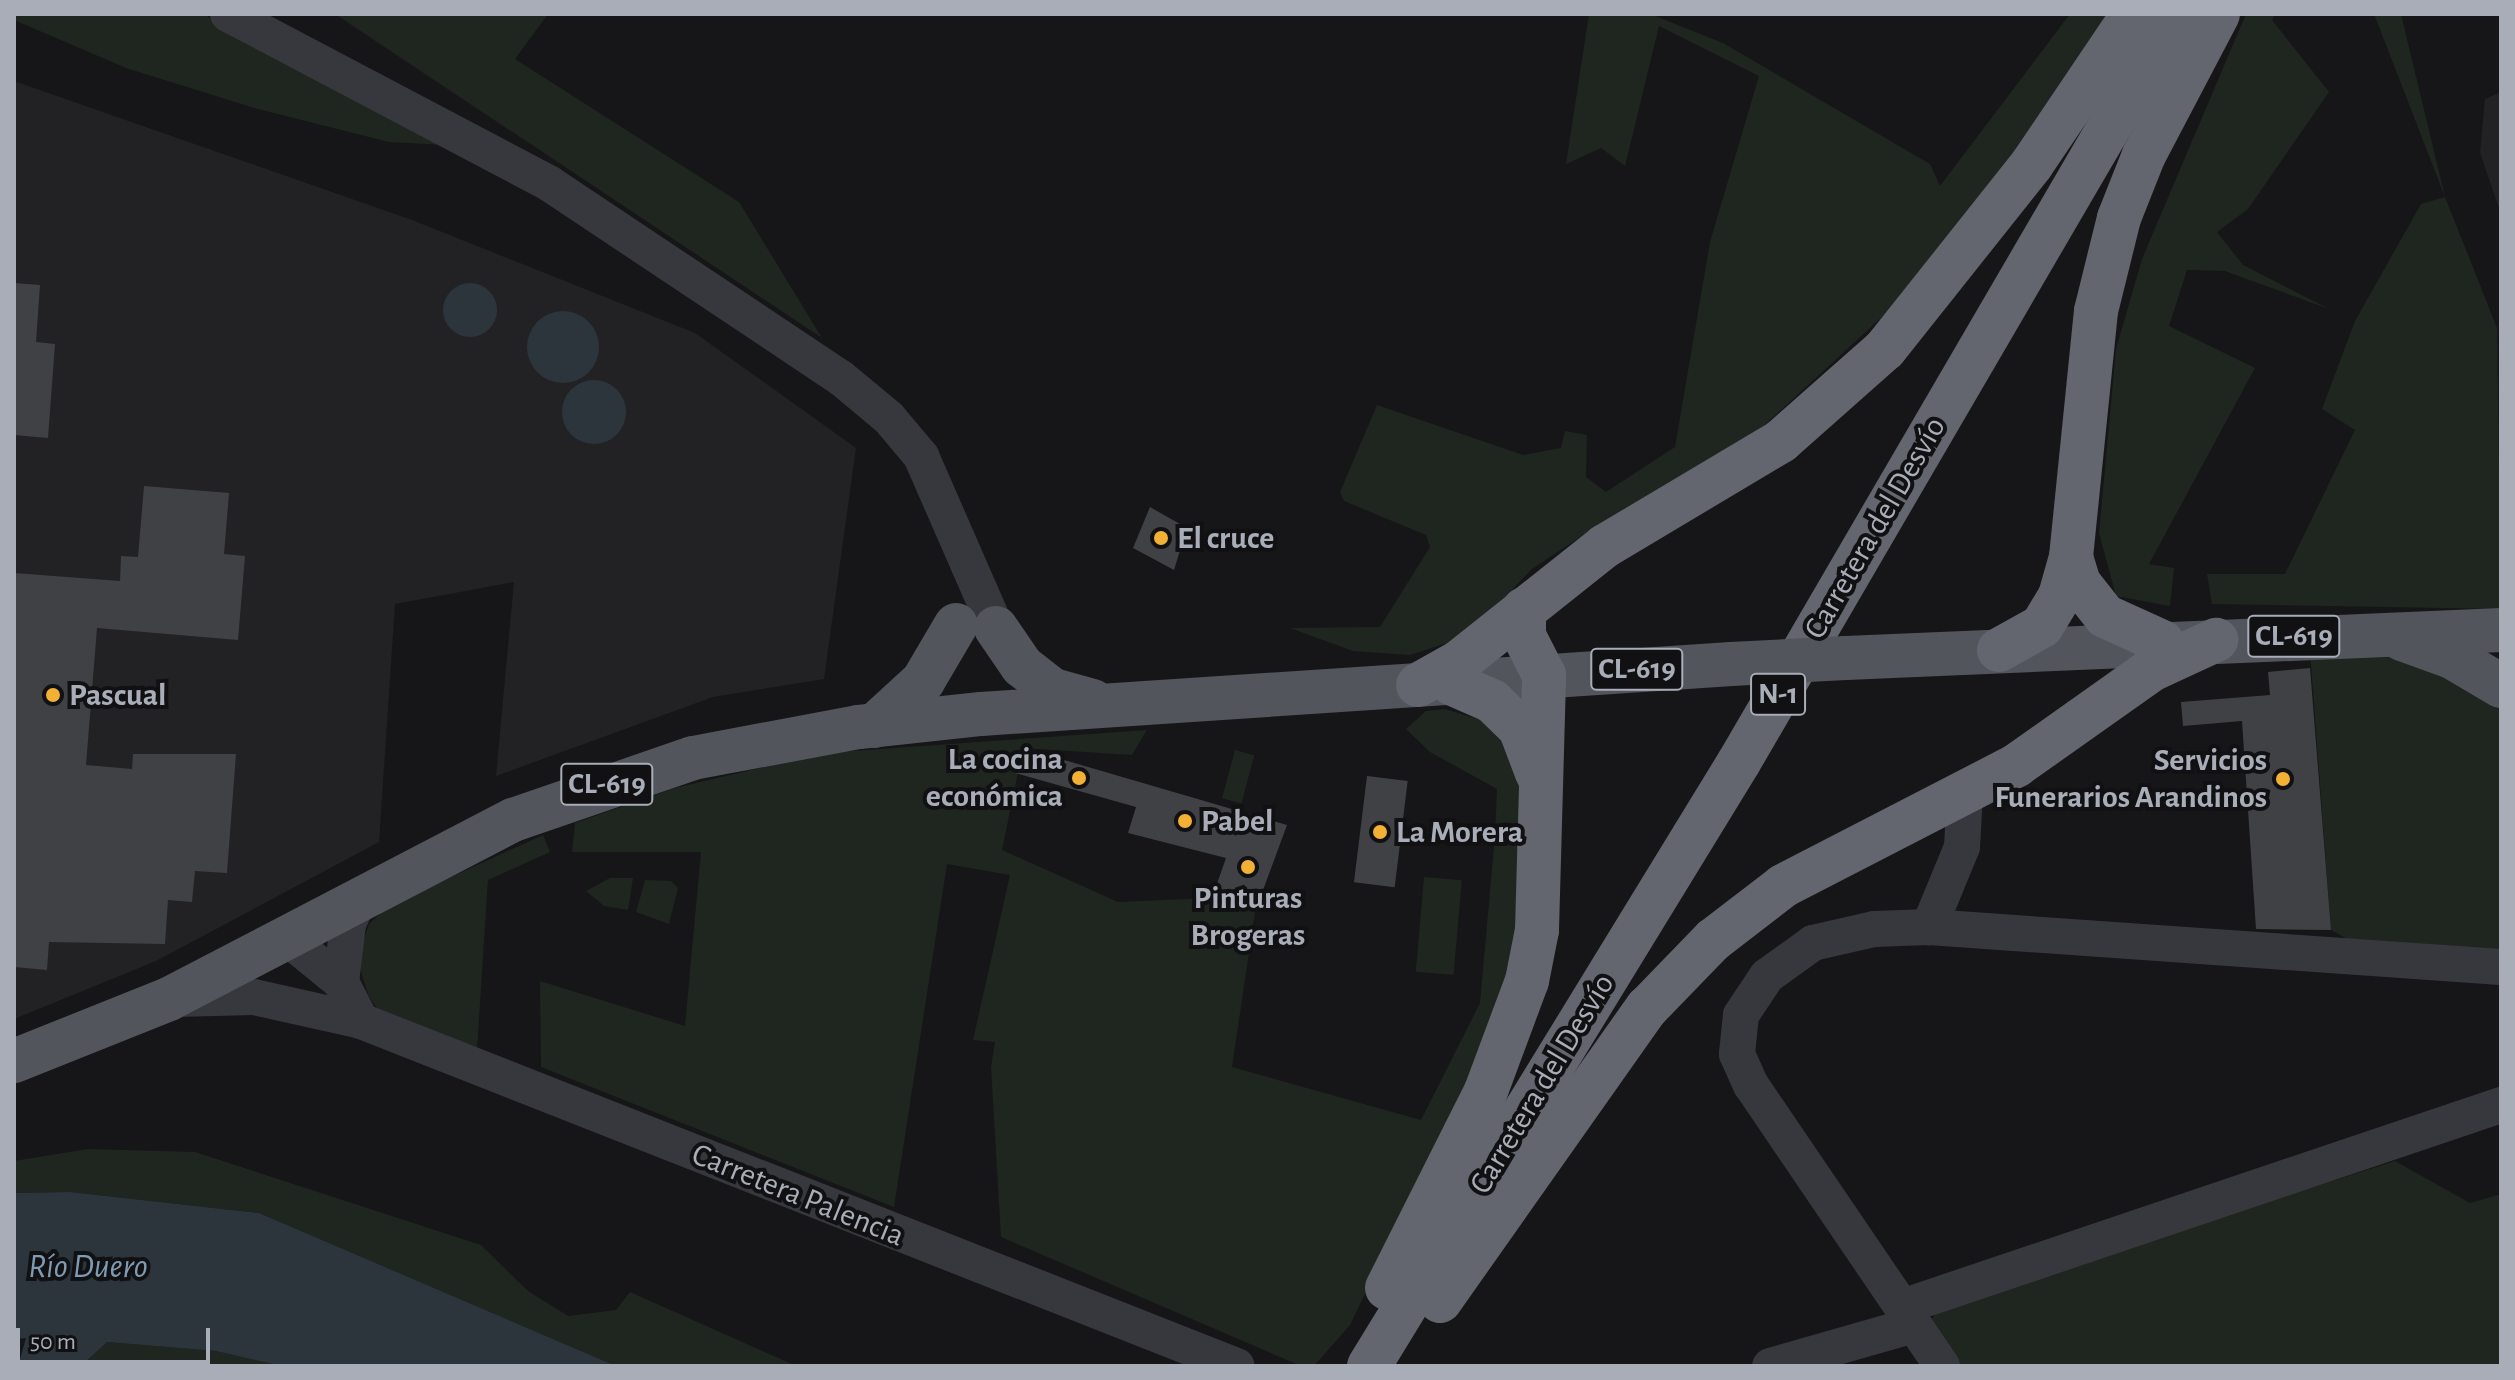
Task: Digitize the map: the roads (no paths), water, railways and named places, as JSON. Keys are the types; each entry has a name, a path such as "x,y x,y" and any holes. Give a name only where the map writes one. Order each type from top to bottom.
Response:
{"highway":[{"path":"1434,684 1605,546 1781,441 1885,349 2032,164 2133,14"},
{"name":"Carretera del Desvío","path":"1369,1366 1739,762 2175,14"},
{"path":"1999,650 2042,626 2060,596 2071,557 2087,369 2119,218 2144,155 2218,14"},
{"path":"2071,557 2079,583 2105,616 2162,642"},
{"path":"1359,1366 1389,1282 1486,1091 1527,981 1537,930 1544,675 1524,636 1524,609"},
{"path":"1386,1366 1430,1316 1647,1008 1713,940 1783,886 2017,765 2151,670 2216,640"},
{"path":"1434,684 1492,701 1520,728 1541,782"}],"main road":[{"path":"976,626 1053,690 1107,705"},
{"path":"976,626 999,663 981,714"},
{"path":"874,726 976,626"},
{"name":"CL-619","path":"14,1061 169,999 513,820 639,773 744,746 874,726 981,714 1544,675 2162,642 2501,630"},
{"name":"CL-619","path":"2372,633 2419,642 2501,686"}],"street":[{"path":"228,14 550,184 841,378 889,418 921,456 960,538 976,626"},
{"path":"1929,927 1962,847 1965,792"},
{"path":"341,982 348,924 359,899"},
{"path":"1942,1366 1751,1085 1737,1054 1741,1015 1767,976 1813,943 1874,929 1929,927 2501,967"},
{"path":"287,938 341,982 361,1021"},
{"path":"287,938 311,1009"},
{"name":"Carretera Palencia","path":"169,999 230,995 361,1021 1237,1366"},
{"path":"1770,1366 2501,1105"}],"water":[{"path":"470,283 489,291 497,310 489,329 470,337 451,329 443,310 451,291"},
{"path":"563,311 583,317 593,327 599,347 593,367 583,377 563,383 543,377 533,367 527,347 533,327 543,317"},
{"path":"594,380 606,382 617,389 624,400 624,424 617,435 606,442 594,444 582,442 571,435 564,424 562,412 564,400 571,389 582,382"},
{"name":"Río Duero","path":"70,1192 259,1213 616,1366 281,1366 216,1351 107,1342 81,1366 18,1366 26,1338 14,1339 14,1193"}],"place":[{"name":"El cruce","path":"1161,538"},
{"name":"Pascual","path":"53,695"},
{"name":"La cocina económica","path":"1079,778"},
{"name":"Servicios Funerarios Arandinos","path":"2283,779"},
{"name":"Pabel","path":"1185,821"},
{"name":"La Morera","path":"1380,832"},
{"name":"Pinturas Brogeras","path":"1248,867"}]}
